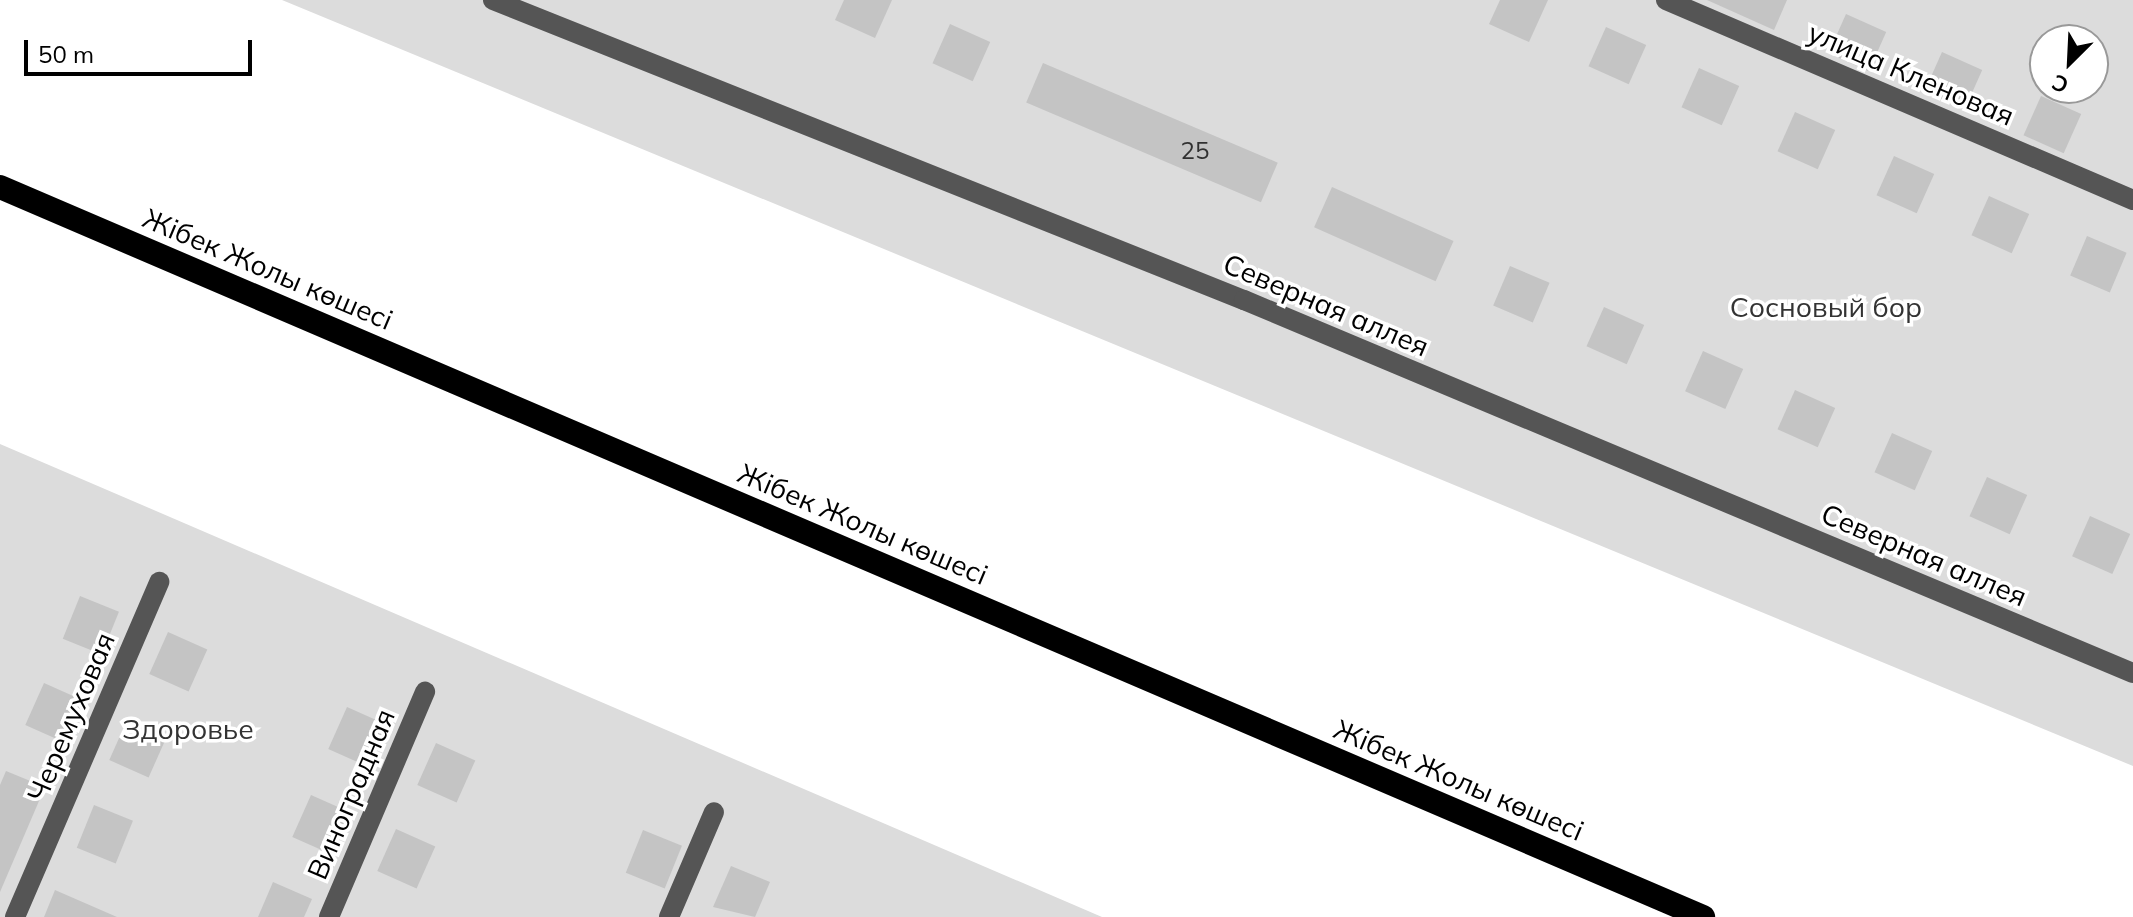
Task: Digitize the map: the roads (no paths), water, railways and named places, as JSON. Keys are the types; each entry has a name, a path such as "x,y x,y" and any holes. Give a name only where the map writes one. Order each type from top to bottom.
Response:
{"highway":[{"name":"Жібек Жолы көшесі","path":"0,187 1703,917"}],"street":[{"name":"Северная аллея","path":"493,0 1244,300 2133,673"},
{"name":"улица Кленовая","path":"1666,0 2133,200"},
{"name":"Черемуховая","path":"15,917 159,582"},
{"name":"Виноградная","path":"329,917 425,692"},
{"path":"669,917 714,812"}],"park label":[{"name":"Сосновый бор","path":"1826,307"},
{"name":"Здоровье","path":"188,729"}]}
